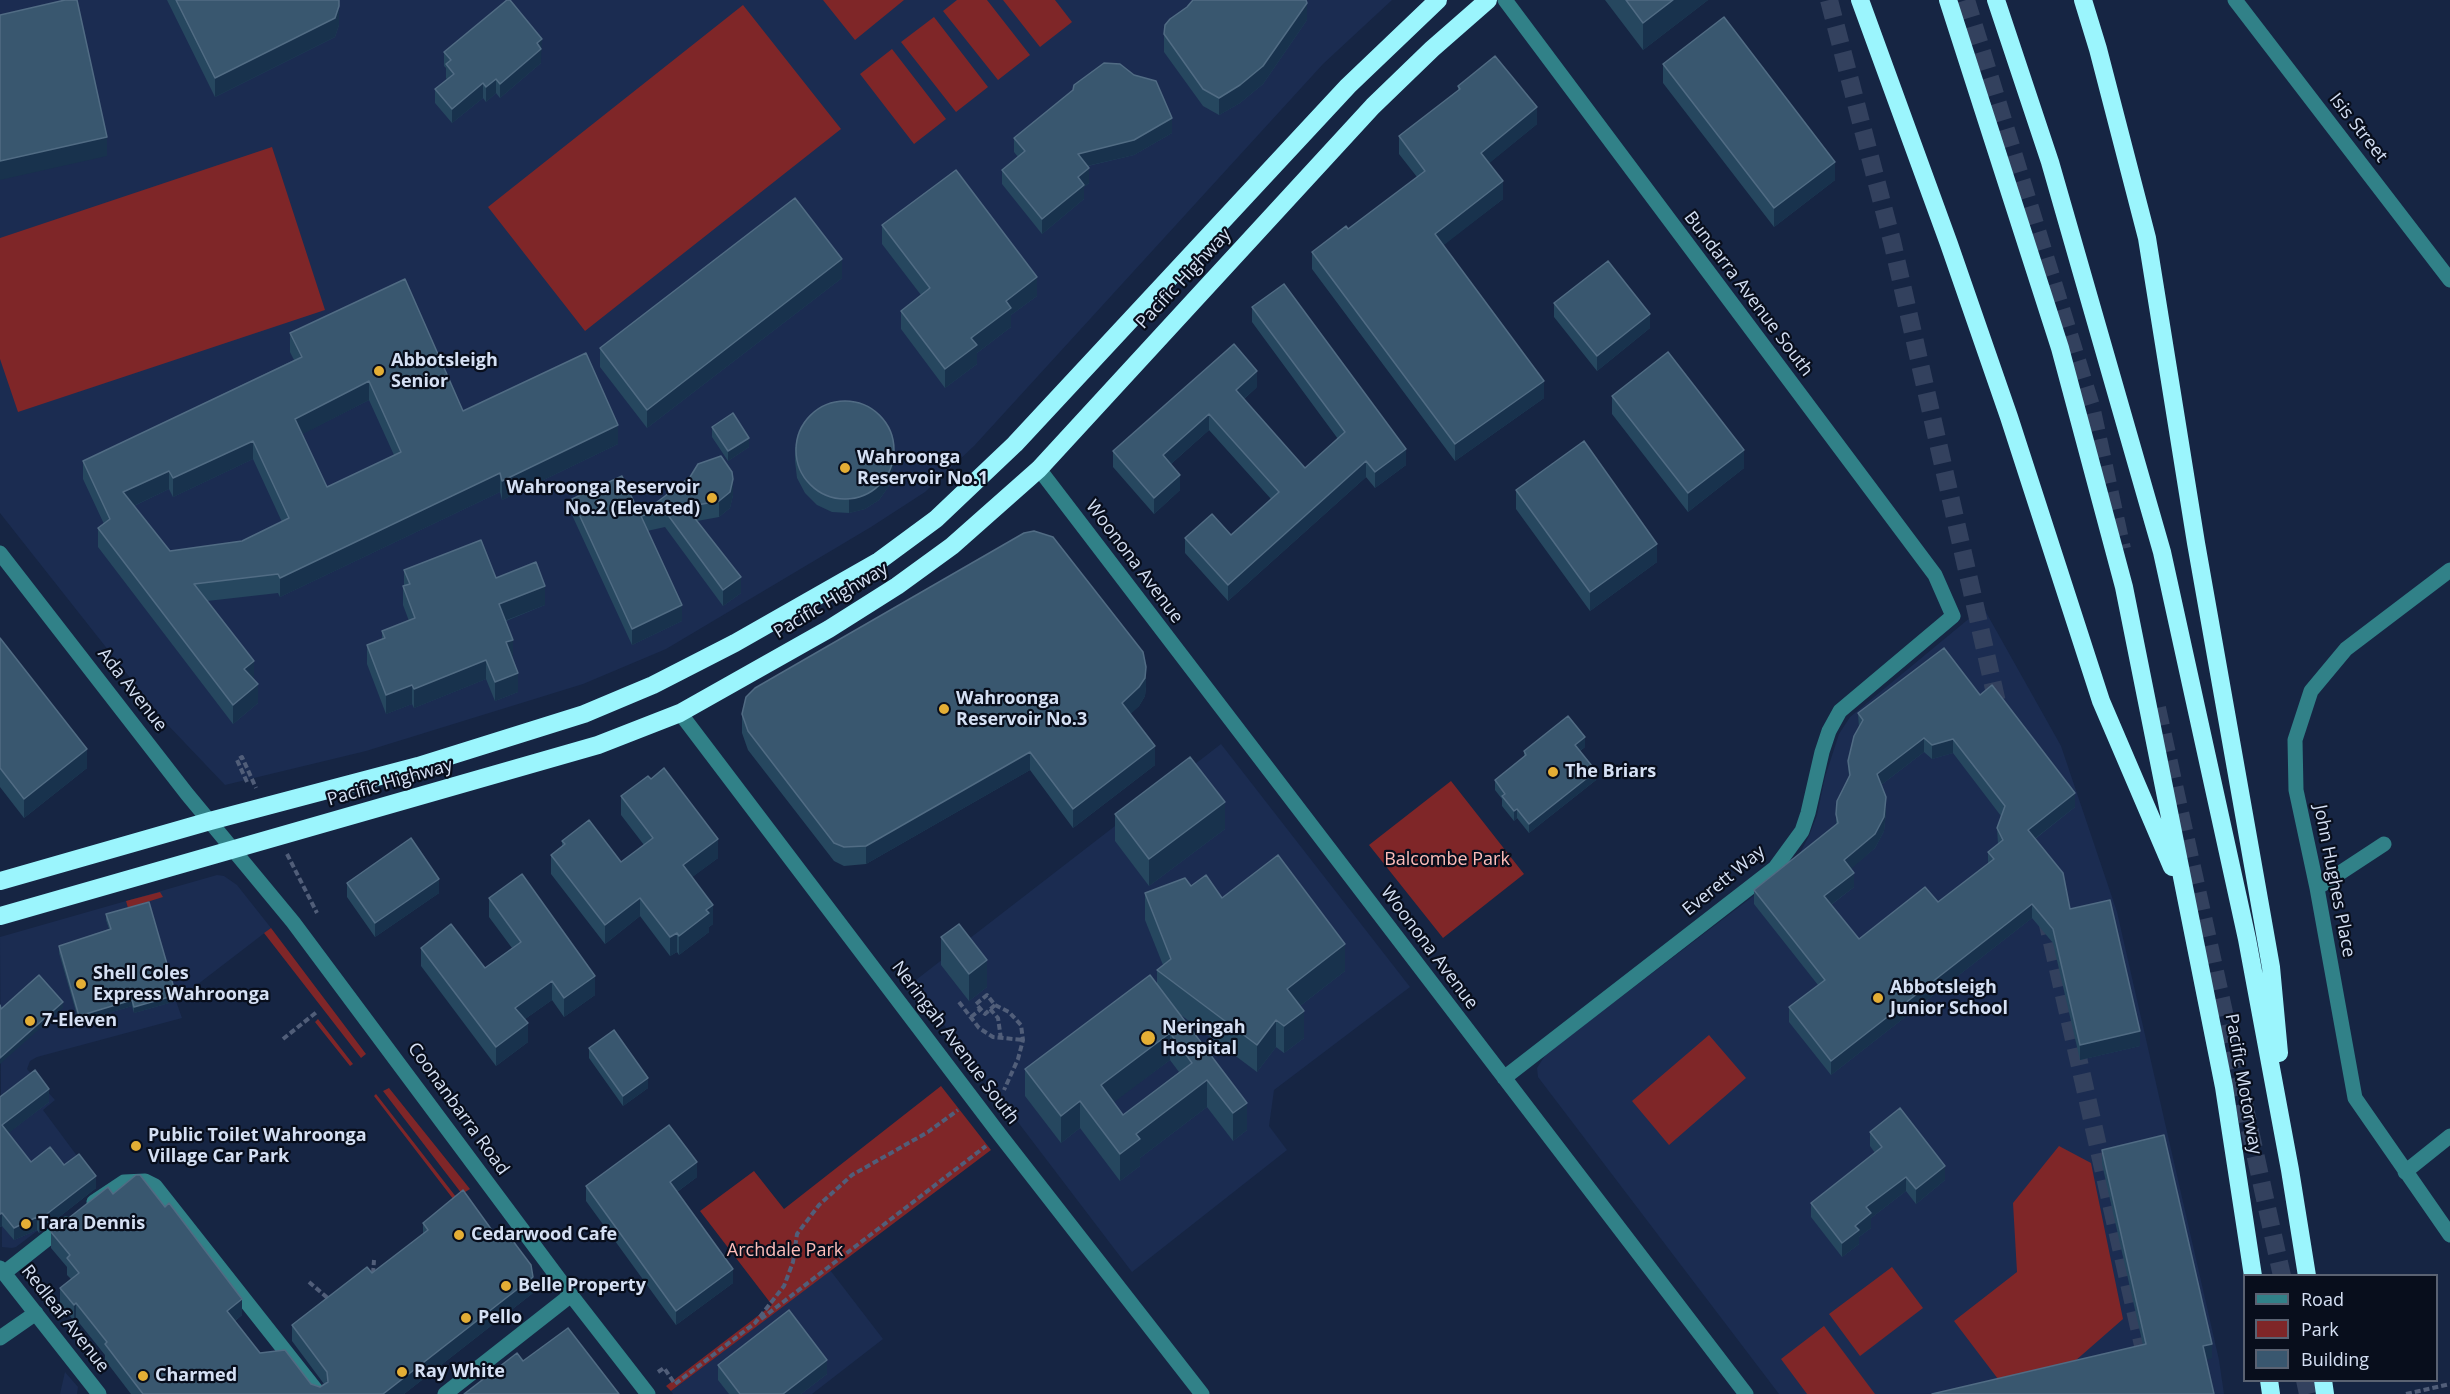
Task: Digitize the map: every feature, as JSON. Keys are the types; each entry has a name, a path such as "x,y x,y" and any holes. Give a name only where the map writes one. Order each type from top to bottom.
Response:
{"highway":[{"name":"Pacific Highway","path":"0,881 210,821 418,766 584,714 653,685 735,643 879,561 936,519 1015,444 1348,86 1438,0"},
{"name":"Pacific Highway","path":"0,916 598,745 680,713 829,629 897,586 952,546 1039,469 1373,106 1432,49 1488,0"},
{"path":"1860,0 2009,417 2101,701 2187,901"},
{"path":"1948,0 2060,348 2124,586 2187,901"},
{"path":"1996,0 2050,162 2162,552 2247,939 2307,1274"},
{"path":"2083,0 2147,238 2196,543 2271,967 2290,1170"},
{"name":"Pacific Motorway","path":"2187,901 2224,1087 2253,1274"}],"street":[{"name":"Bundarra Avenue South","path":"1504,0 1935,575 1953,616"},
{"name":"Isis Street","path":"2235,0 2450,280"},
{"name":"Woonona Avenue","path":"1039,469 1746,1394"},
{"name":"Ada Avenue","path":"0,552 234,849"},
{"name":"John Hughes Place","path":"2450,570 2346,649 2311,692 2295,740 2296,790 2317,888 2355,1098 2450,1235"},
{"name":"Everett Way","path":"1504,1078 1775,867 1802,831 1822,752 1839,711 1953,616"},
{"name":"Neringah Avenue South","path":"680,713 1000,1135 1202,1394"},
{"path":"2317,888 2384,844"},
{"name":"Coonanbarra Road","path":"234,849 293,922 571,1295 648,1394"},
{"path":"2405,1172 2450,1136"},
{"path":"2,1271 112,1188 124,1182 146,1181 155,1186 319,1394"},
{"name":"Redleaf Avenue","path":"2,1271 99,1394"},
{"path":"445,1394 571,1295"},
{"path":"0,1338 36,1313"}],"path":[{"path":"246,780 237,760 242,757 252,777"},
{"path":"294,869 317,912"},
{"path":"995,1005 985,1014 976,1004 987,995 995,1005 1009,1012 1021,1025 1023,1040 1018,1059 1004,1090"},
{"path":"959,1002 979,1028 993,1037 1023,1040"},
{"path":"971,1017 981,1009"},
{"path":"990,1010 998,1018 1001,1039"},
{"path":"283,1040 318,1011"},
{"path":"756,1323 784,1286 793,1262 798,1234 819,1205 852,1175 928,1132 973,1099"},
{"path":"658,1372 664,1368 675,1384 1000,1135"},
{"path":"373,1276 374,1260"},
{"path":"309,1282 335,1304"},
{"path":"2406,1394 2448,1384"}],"shaded area":[{"name":"Abbotsleigh Senior","path":"0,0 1392,0 1323,64 974,446 925,492 871,527 666,649 583,684 366,751 225,785 165,722 0,513"},
{"name":"Abbotsleigh Junior School","path":"1983,607 2061,746 2117,912 2219,1360 2224,1394 1779,1394 1538,1077 1537,1068 1546,1054 1781,875 1800,853 1809,836 1839,734 1850,717"},
{"name":"Neringah Hospital","path":"1221,744 1410,987 1274,1090 1269,1126 1287,1150 1132,1272 912,983"},
{"path":"217,875 224,876 237,885 271,928 176,1001 182,1018 37,1057 30,1061 27,1069 55,1100 43,1110 92,1176 90,1191 16,1247 2,1247 0,937"},
{"path":"830,1270 883,1339 812,1394 673,1394 671,1391"},
{"path":"65,1372 78,1387 77,1394 60,1394"}],"green space":[{"path":"823,0 904,0 855,40"},
{"path":"957,0 987,0 1030,55 998,80 943,11"},
{"path":"1003,0 1055,0 1072,22 1040,47"},
{"path":"743,5 841,129 585,331 488,207"},
{"path":"934,17 988,87 956,112 901,42"},
{"path":"892,49 946,119 914,144 860,74"},
{"path":"272,147 325,310 18,412 0,359 0,238"},
{"name":"Balcombe Park","path":"1451,781 1524,874 1443,938 1369,845"},
{"path":"160,892 163,897 128,908 126,901"},
{"path":"271,928 366,1054 361,1058 264,933"},
{"path":"318,1019 353,1064 350,1066 315,1022"},
{"path":"1709,1035 1746,1078 1669,1145 1632,1101"},
{"name":"Archdale Park","path":"941,1086 991,1150 671,1391 666,1386 772,1305 700,1211 754,1171 784,1209"},
{"path":"389,1088 470,1189 462,1194 383,1091"},
{"path":"376,1094 460,1202 457,1204 374,1096"},
{"path":"2059,1146 2091,1163 2123,1319 2075,1361 1998,1379 1954,1321 2017,1272 2013,1203"},
{"path":"1892,1267 1923,1308 1860,1356 1829,1314"},
{"path":"1824,1326 1875,1394 1807,1394 1781,1359"}],"building":[{"path":"65,0 77,0 107,137 0,161 0,15"},
{"path":"176,0 339,0 339,6 335,18 215,78"},
{"path":"507,0 510,0 542,39 537,43 541,49 500,84 496,79 486,87 483,83 452,109 435,89 454,74 446,64 451,60 444,52"},
{"path":"1193,0 1306,0 1307,3 1263,66 1240,85 1219,98 1203,89 1164,34 1165,25 1170,19"},
{"path":"1626,0 1673,0 1643,23"},
{"path":"1724,17 1835,162 1774,208 1663,64"},
{"path":"1495,56 1537,107 1481,153 1503,181 1435,234 1544,381 1455,444 1312,252 1346,226 1348,229 1425,171 1399,136 1460,89 1458,86"},
{"path":"1104,63 1120,64 1134,75 1156,81 1172,118 1134,140 1078,154 1089,168 1078,177 1084,185 1042,219 1002,170 1025,151 1014,138 1073,90 1074,85"},
{"path":"956,170 1037,277 1006,301 1011,308 971,338 977,345 945,369 901,311 930,288 882,225"},
{"path":"795,198 842,259 647,410 600,348"},
{"path":"1608,261 1650,314 1597,356 1554,303"},
{"path":"405,279 463,411 586,353 618,425 502,481 500,473 280,578 278,574 194,584 254,661 244,669 258,684 233,705 98,528 110,519 83,461 302,357 290,333","holes":["369,381 401,452 327,487 295,419","253,441 289,518 242,541 170,551 123,492 169,471 173,478"]},
{"path":"1284,284 1406,449 1375,472 1366,461 1228,585 1185,538 1212,514 1231,535 1279,492 1209,414 1163,455 1180,475 1154,498 1113,451 1234,344 1257,371 1236,390 1305,468 1345,432 1252,307"},
{"path":"1668,352 1744,450 1688,493 1612,396"},
{"name":"Wahroonga Reservoir No.1","path":"845,401 864,405 880,415 890,431 894,450 890,469 880,485 864,495 845,499 826,495 810,485 800,469 796,450 800,431 810,415 826,405"},
{"path":"733,413 749,438 728,451 712,427"},
{"path":"1584,441 1657,544 1590,592 1516,490"},
{"path":"721,456 732,472 730,492 719,501 686,507 741,577 723,590 665,511 641,516 682,605 632,629 572,499 622,476 640,515 690,477 698,464"},
{"name":"Wahroonga Reservoir No.3","path":"1034,531 1053,537 1143,652 1146,667 1145,678 1122,703 1155,746 1073,809 1030,752 866,846 844,847 834,843 748,731 742,714 746,697 755,688 1024,533"},
{"path":"481,540 496,578 536,562 545,586 499,604 513,640 506,642 518,673 495,682 486,660 414,689 412,685 386,695 367,645 385,638 382,631 415,618 403,586 410,584 404,570"},
{"path":"0,638 87,749 24,799 0,768"},
{"path":"1944,648 1980,695 1992,685 2075,793 2028,830 2063,873 2070,909 2110,900 2140,1031 2080,1045 2053,929 2032,904 1831,1061 1789,1007 1825,980 1754,890 1838,823 1837,801 1850,775 1848,761 1854,736 1863,720 1858,713","holes":["1924,738 1932,745 1953,739 2005,806 1997,828 2003,840 1988,852 1994,859 1938,902 1925,887 1859,939 1824,896 1854,873 1844,860 1875,834 1884,817 1886,797 1877,774"]},
{"name":"The Briars","path":"1568,716 1585,737 1575,745 1596,771 1529,824 1502,796 1505,794 1495,780 1526,755 1524,751"},
{"path":"1190,757 1225,802 1149,859 1115,814"},
{"path":"664,768 718,839 683,865 713,905 706,910 709,913 679,936 677,933 670,937 640,898 605,925 551,855 565,844 562,841 589,820 621,862 653,838 621,796 648,776 651,779"},
{"path":"411,838 439,879 375,923 347,883"},
{"path":"1278,855 1345,944 1287,989 1304,1011 1284,1026 1276,1020 1257,1045 1157,970 1171,959 1145,893 1185,878 1191,886 1206,875 1222,898"},
{"path":"522,874 595,976 564,998 552,981 515,1008 528,1023 496,1047 421,948 451,924 485,968 521,942 489,898"},
{"path":"149,902 176,995 134,1007 132,1000 79,1016 59,946 111,929 106,914"},
{"path":"959,924 987,960 969,974 941,937"},
{"name":"7-Eleven","path":"39,975 63,1002 0,1058 0,1005 1,1009"},
{"path":"1150,975 1247,1103 1233,1113 1207,1080 1136,1134 1140,1139 1120,1154 1080,1101 1061,1116 1025,1069","holes":["1170,1033 1192,1063 1123,1115 1101,1085"]},
{"path":"614,1030 648,1078 623,1096 589,1048"},
{"path":"35,1070 49,1089 2,1125 31,1162 50,1147 64,1165 79,1154 96,1176 39,1220 37,1217 14,1228 2,1213 0,1214 0,1097"},
{"path":"1900,1108 1945,1166 1916,1189 1906,1177 1866,1207 1871,1213 1855,1226 1859,1230 1842,1243 1811,1203 1882,1147 1870,1132"},
{"path":"669,1125 697,1162 670,1182 733,1269 676,1311 586,1186"},
{"path":"2164,1135 2212,1344 2203,1346 2214,1394 1932,1394 2146,1344 2102,1150"},
{"path":"136,1175 140,1175 165,1207 169,1203 242,1299 227,1311 260,1353 285,1350 311,1384 320,1387 328,1382 327,1372 292,1325 367,1267 372,1273 428,1230 423,1223 463,1190 499,1240 507,1233 531,1265 533,1277 383,1394 143,1394 105,1344 107,1342 76,1303 74,1305 60,1288 79,1273 67,1258 70,1255 51,1232 108,1187 113,1194"},
{"path":"789,1310 827,1360 783,1394 740,1394 718,1365"},
{"path":"568,1328 619,1394 464,1394 517,1353 523,1361"}],"tunnel":[{"path":"1829,0 1892,241 1999,711"},
{"path":"1966,0 2091,406 2122,549"},
{"path":"2157,708 2282,1274"},
{"path":"2046,916 2154,1394"},
{"path":"2305,1382 2308,1394"}],"place":[{"name":"Abbotsleigh Senior","path":"379,371"},
{"name":"Wahroonga Reservoir No.1","path":"845,468"},
{"name":"Wahroonga Reservoir No.2 (Elevated)","path":"712,498"},
{"name":"Wahroonga Reservoir No.3","path":"944,709"},
{"name":"The Briars","path":"1553,772"},
{"name":"Shell Coles Express Wahroonga","path":"81,984"},
{"name":"Abbotsleigh Junior School","path":"1878,998"},
{"name":"7-Eleven","path":"30,1021"},
{"name":"Neringah Hospital","path":"1148,1038"},
{"name":"Public Toilet Wahroonga Village Car Park","path":"136,1146"},
{"name":"Tara Dennis","path":"26,1224"},
{"name":"Cedarwood Cafe","path":"459,1235"},
{"name":"Belle Property","path":"506,1286"},
{"name":"Pello","path":"466,1318"},
{"name":"Ray White","path":"402,1372"},
{"name":"Charmed","path":"143,1376"}]}
